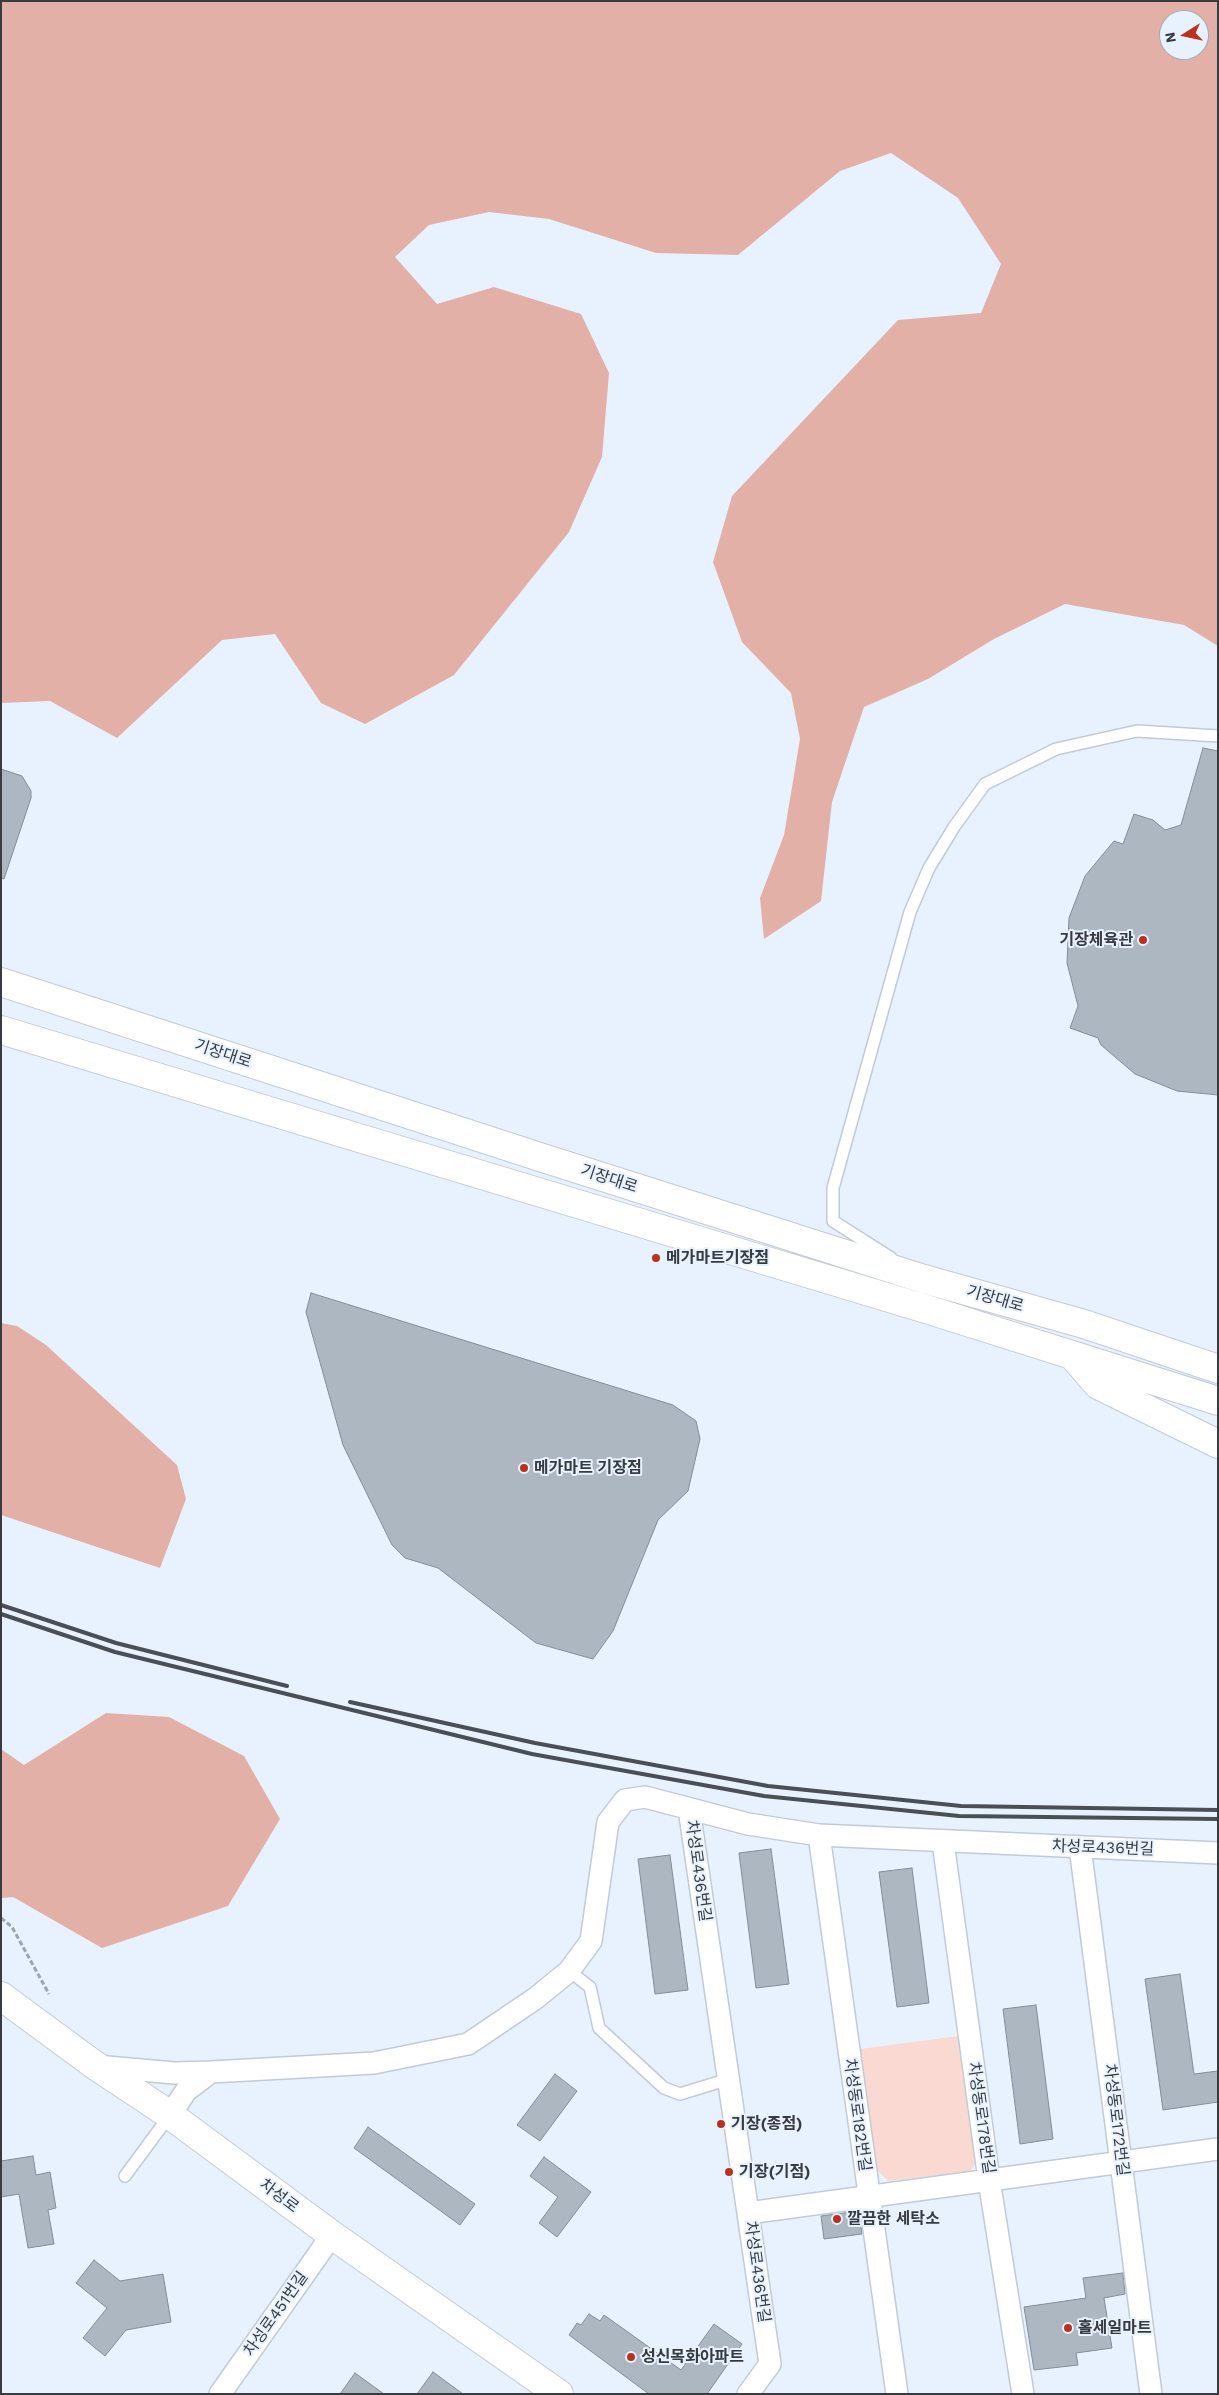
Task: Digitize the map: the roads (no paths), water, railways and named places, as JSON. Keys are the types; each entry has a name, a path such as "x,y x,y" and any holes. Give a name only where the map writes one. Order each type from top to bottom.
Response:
{"main road":[{"name":"기장대로","path":"1,982 924,1279 1084,1324 1218,1369"},
{"name":"기장대로","path":"1,1030 926,1309 1218,1401"},
{"path":"1073,1356 1098,1385 1218,1444"},
{"name":"차성로","path":"1,1996 96,2066 170,2115 332,2235 559,2394"}],"street":[{"path":"96,2066 174,2073 374,2063 468,2044 536,1998 569,1971 591,1941 608,1822 625,1800 645,1797 689,1809"},
{"name":"차성로436번길","path":"748,2394 770,2364 689,1809 748,1824 819,1835 943,1842 1218,1852"},
{"name":"차성동로182번길","path":"819,1835 896,2394"},
{"name":"차성동로178번길","path":"943,1842 989,2180 1023,2394"},
{"name":"차성동로172번길","path":"1080,1847 1151,2394"},
{"path":"170,2115 186,2091 211,2072"},
{"path":"748,2213 1218,2149"},
{"name":"차성로451번길","path":"220,2394 332,2235"}],"lane":[{"path":"924,1279 833,1221 833,1188 910,912 925,877 954,827 985,784 1056,749 1137,731 1218,736"},
{"path":"569,1971 590,1987 599,2028 664,2088 680,2094 729,2079"},
{"path":"125,2176 170,2115"}],"railway":[{"path":"1,1605 116,1643 287,1686"},
{"path":"1,1614 115,1652 532,1754 764,1796 959,1816 1218,1819"},
{"path":"350,1702 535,1743 768,1786 961,1806 1218,1810"}],"place":[{"name":"기장체육관","path":"1143,940"},
{"name":"메가마트기장점","path":"656,1258"},
{"name":"메가마트 기장점","path":"524,1468"},
{"name":"기장(종점)","path":"721,2124"},
{"name":"기장(기점)","path":"729,2172"},
{"name":"깔끔한 세탁소","path":"837,2219"},
{"name":"홀세일마트","path":"1068,2328"},
{"name":"성신목화아파트","path":"631,2357"}]}
